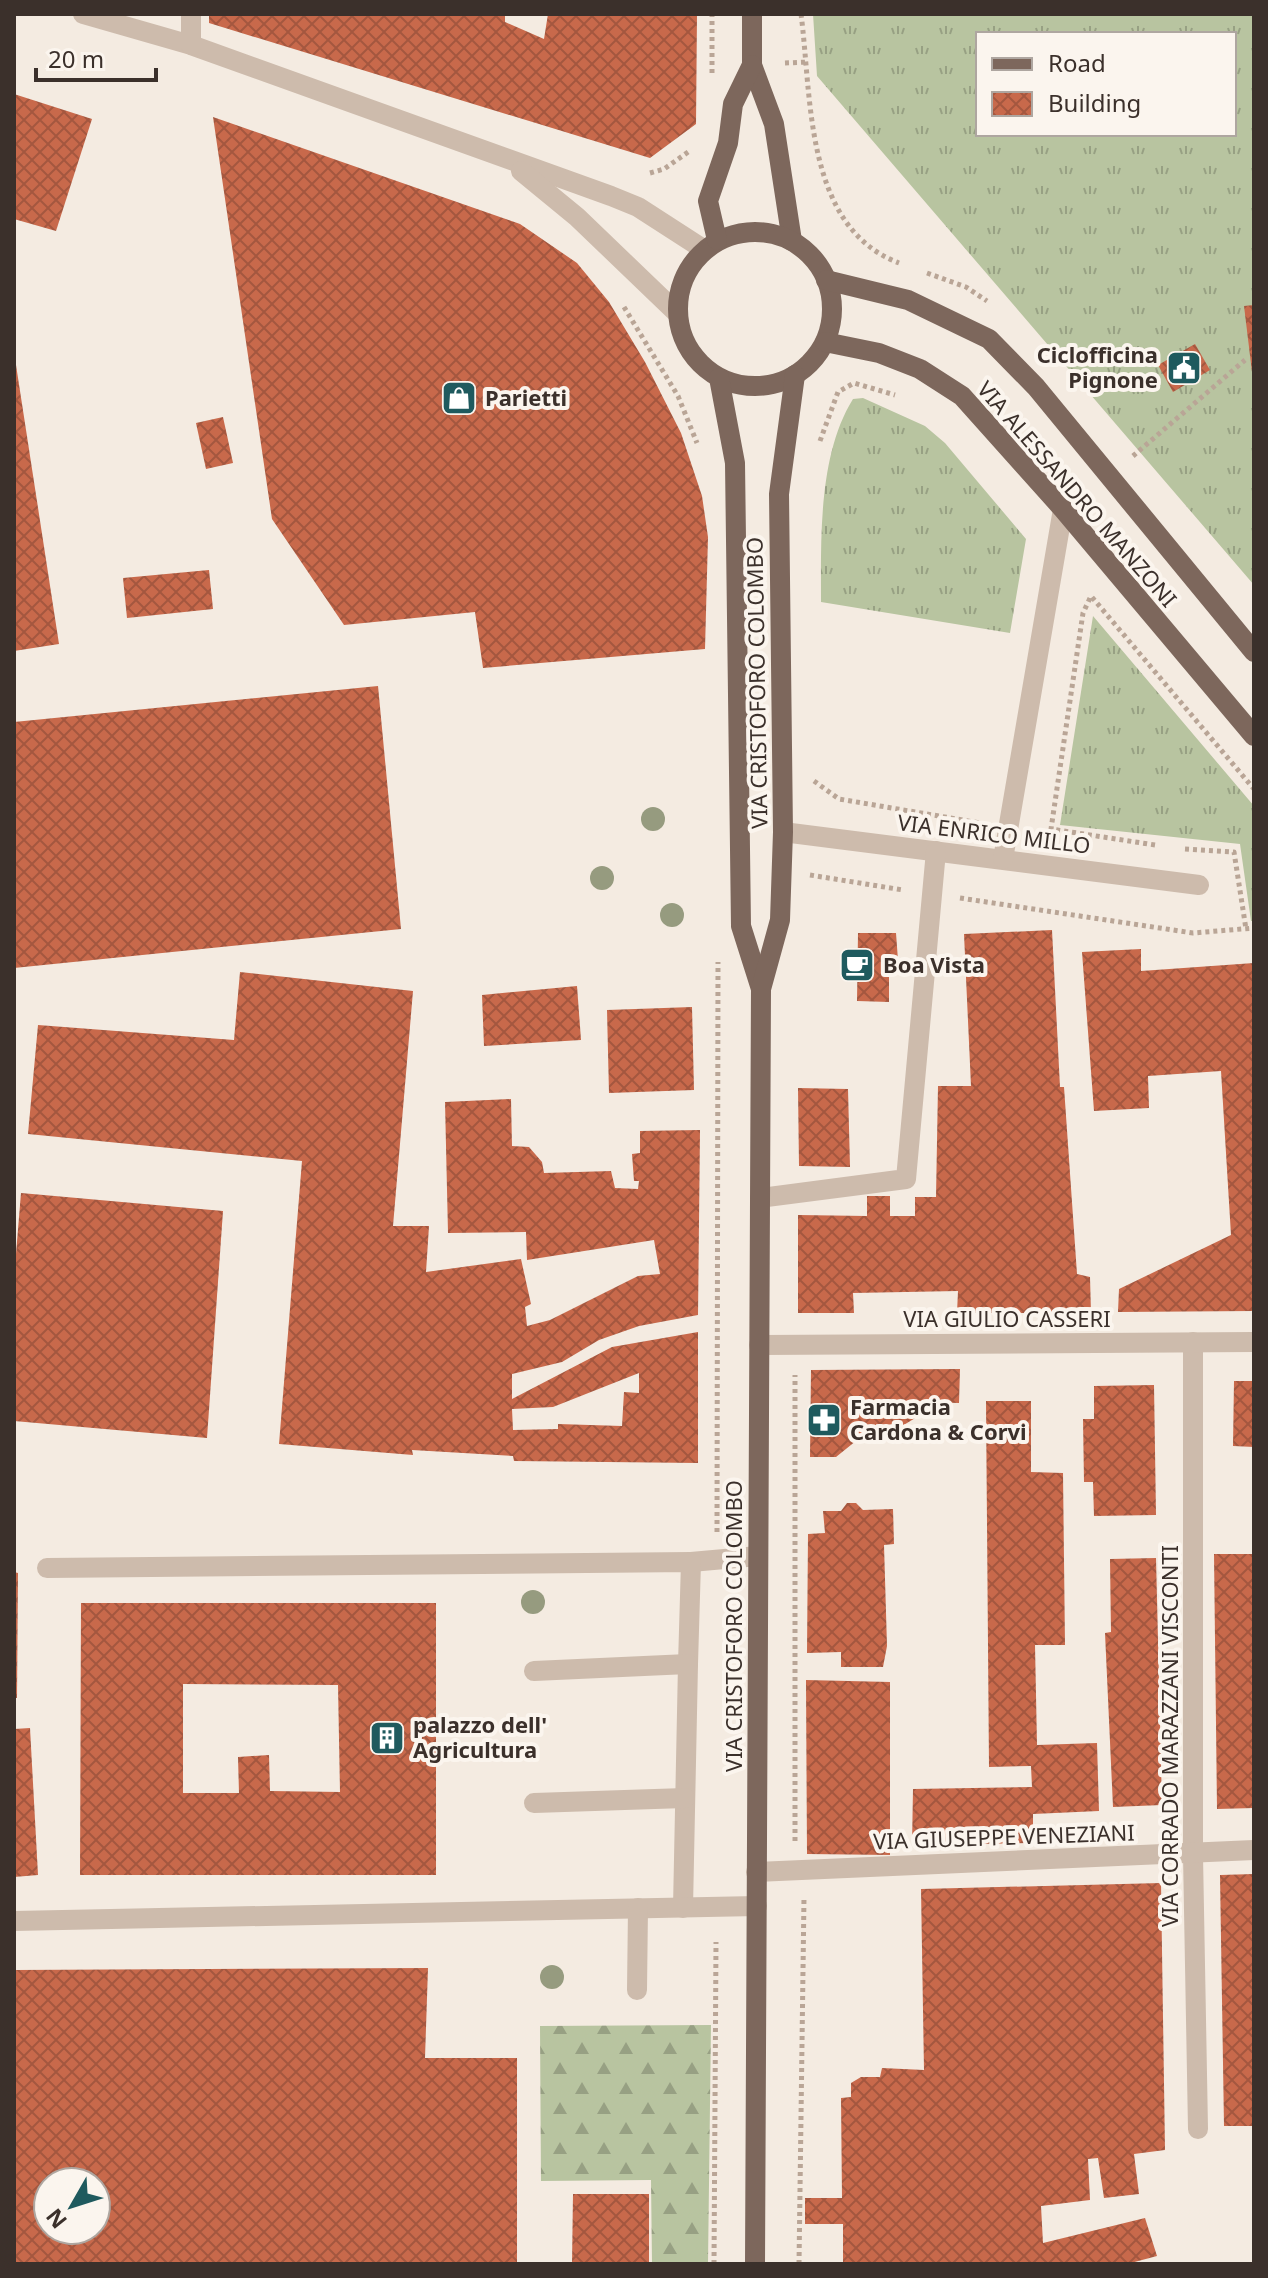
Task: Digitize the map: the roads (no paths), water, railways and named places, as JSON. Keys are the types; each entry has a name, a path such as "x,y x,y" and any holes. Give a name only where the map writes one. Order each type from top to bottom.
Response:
{"main road":[{"path":"752,14 752,65 774,124 792,241"},
{"path":"710,245 708,201 728,143 733,104 752,65"},
{"path":"741,233 767,233 792,241 818,265 826,280 832,301 831,322 825,342 807,366 795,375 771,384 745,385 719,378 699,362 684,339 678,314 680,292 687,273 710,245 741,233"},
{"name":"VIA ALESSANDRO MANZONI","path":"826,280 908,300 949,317 989,339 1036,387 1254,652"},
{"name":"VIA ALESSANDRO MANZONI","path":"825,342 879,353 941,381 962,396 1063,509 1254,736"},
{"name":"VIA CRISTOFORO COLOMBO","path":"755,2264 761,989 780,920 783,832 779,522 781,464 795,375"},
{"name":"VIA CRISTOFORO COLOMBO","path":"719,378 735,463 741,926 761,989"}],"street":[{"path":"83,14 191,45 638,207 710,245"},
{"path":"191,14 191,45"},
{"path":"508,161 577,217 678,314"},
{"path":"1003,859 1063,509"},
{"name":"VIA ENRICO MILLO","path":"783,832 1199,885"},
{"path":"760,1198 906,1179 936,851"},
{"name":"VIA CORRADO MARAZZANI VISCONTI","path":"1193,1342 1193,1855 1198,2129"},
{"name":"VIA GIULIO CASSERI","path":"759,1345 1254,1342"},
{"path":"47,1568 691,1562 758,1556"},
{"path":"683,1908 691,1562"},
{"path":"534,1671 688,1664"},
{"path":"534,1803 685,1798"},
{"name":"VIA GIUSEPPE VENEZIANI","path":"756,1872 1254,1850"},
{"path":"14,1921 757,1906"},
{"path":"637,1990 638,1908"}],"place":[{"name":"Ciclofficina Pignone","path":"1184,368"},
{"name":"Parietti","path":"459,398"},
{"name":"Boa Vista","path":"857,965"},
{"name":"Farmacia Cardona & Corvi","path":"824,1420"},
{"name":"palazzo dell' Agricultura","path":"387,1738"}]}
